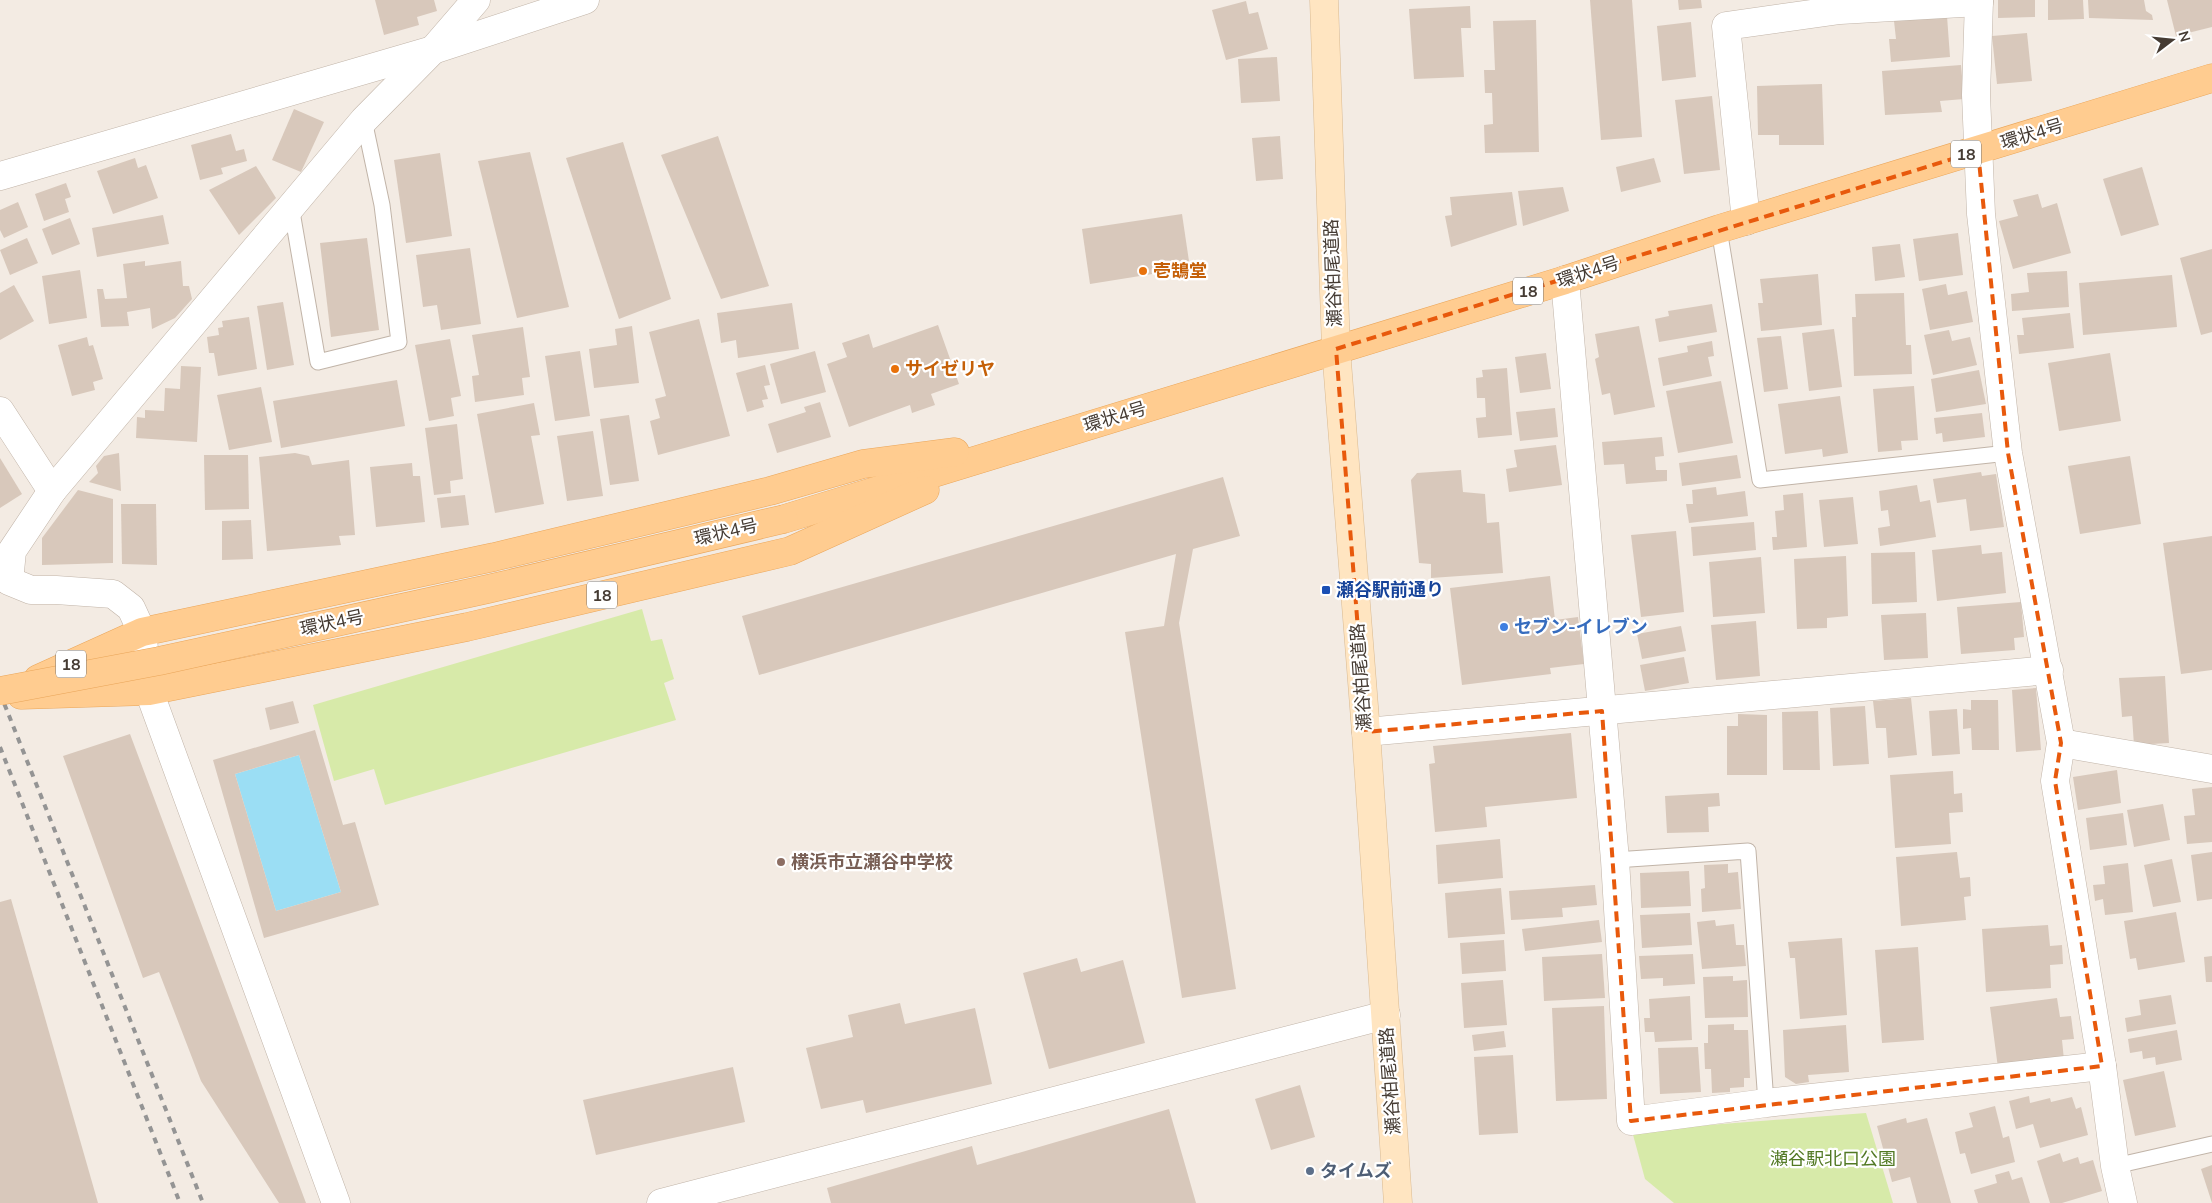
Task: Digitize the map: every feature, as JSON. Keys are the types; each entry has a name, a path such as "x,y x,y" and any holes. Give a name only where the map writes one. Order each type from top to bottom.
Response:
{"main road":[{"name":"瀬谷柏尾道路","path":"1324,0 1336,350 1366,732 1398,1203"},
{"name":"環状4号","path":"0,694 488,589 784,518 1565,280 1719,229 2212,78"},
{"name":"18","path":"0,694 142,632 494,557 770,491 863,464 1036,441"},
{"name":"18","path":"0,694 149,691 467,627 790,551 1036,441"}],"street":[{"path":"336,1203 149,691 142,632 131,608 113,594 31,590 9,581 12,551 52,491 291,206 364,120 433,50 476,0"},
{"path":"0,176 433,50 585,0"},
{"path":"1746,221 1726,26 1840,10 1979,1 1976,95 1981,214 2008,452 2061,743 2055,781 2102,1066 2115,1166 2123,1203"},
{"path":"1565,280 1615,860 1631,1121 1766,1103 2102,1066"},
{"path":"0,411 52,491"},
{"path":"1366,732 2049,670"},
{"path":"2061,743 2212,769"},
{"path":"661,1203 1386,1015"}],"lane":[{"path":"291,206 318,362 398,342 382,205 364,120"},
{"path":"1719,229 1760,480 2008,452"},
{"path":"1615,860 1748,850 1766,1103"},
{"path":"2115,1166 2212,1144"}],"highlighted area":[{"path":"1978,151 2008,453 2061,743 2055,781 2102,1066 1631,1121 1602,711 1366,732 1336,349"}],"green space":[{"path":"642,609 651,641 662,639 674,679 664,683 676,720 385,805 374,769 334,781 313,705"},
{"name":"瀬谷駅北口公園","path":"1866,1113 1893,1203 1674,1203 1645,1179 1632,1131"}],"water":[{"path":"299,755 341,892 276,911 235,774"}],"building":[{"path":"375,0 434,0 437,11 417,17 419,25 384,35"},
{"path":"1590,0 1632,0 1642,137 1601,140"},
{"path":"1678,0 1701,0 1702,8 1679,10"},
{"path":"1998,0 2035,0 2035,17 1998,18"},
{"path":"2048,0 2083,0 2084,19 2048,20"},
{"path":"2088,0 2144,0 2146,11 2152,15 2153,20 2089,18"},
{"path":"2167,0 2212,0 2212,27 2176,36"},
{"path":"1246,1 1249,14 1258,12 1268,49 1226,60 1212,10"},
{"path":"1470,6 1471,28 1461,28 1464,77 1414,79 1409,9"},
{"path":"1947,16 1950,57 1891,62 1889,39 1896,39 1894,21"},
{"path":"1536,20 1539,152 1485,153 1484,125 1493,124 1492,93 1485,93 1484,70 1495,70 1493,21"},
{"path":"1691,22 1696,77 1662,81 1657,26"},
{"path":"2027,33 2032,81 1997,84 1992,36"},
{"path":"1277,57 1280,101 1241,103 1238,59"},
{"path":"1961,65 1964,99 1940,101 1942,112 1885,115 1882,71"},
{"path":"1822,84 1824,145 1779,145 1779,135 1758,135 1757,86"},
{"path":"1712,96 1720,170 1684,174 1675,100"},
{"path":"294,109 324,122 301,172 272,160"},
{"path":"231,134 236,151 244,149 247,161 221,168 223,174 200,180 191,145"},
{"path":"718,136 769,286 721,299 661,155"},
{"path":"1280,136 1283,179 1256,181 1252,138"},
{"path":"623,142 671,299 619,319 566,158"},
{"path":"530,152 569,307 517,318 478,161"},
{"path":"440,153 452,236 406,243 394,160"},
{"path":"135,158 138,168 146,165 158,198 113,214 97,171"},
{"path":"1654,158 1661,182 1621,192 1616,167"},
{"path":"256,166 276,198 239,235 209,190"},
{"path":"2142,167 2159,225 2121,236 2103,179"},
{"path":"66,183 71,197 65,199 69,212 44,221 35,194"},
{"path":"1563,187 1569,211 1523,226 1518,191"},
{"path":"1512,192 1517,225 1451,247 1445,216 1452,215 1450,197"},
{"path":"2038,194 2042,208 2057,203 2071,253 2013,269 1999,221 2018,216 2013,200"},
{"path":"18,202 28,227 4,238 0,230 0,210"},
{"path":"1182,214 1190,268 1090,284 1082,229"},
{"path":"163,215 169,244 97,257 92,228"},
{"path":"70,218 80,244 52,255 42,229"},
{"path":"1958,233 1963,275 1919,281 1913,239"},
{"path":"27,238 38,263 10,275 0,250"},
{"path":"367,238 379,330 331,337 320,243"},
{"path":"1900,244 1905,277 1875,281 1872,247"},
{"path":"470,248 481,324 441,330 437,305 423,307 416,255"},
{"path":"2212,249 2212,332 2201,335 2180,258"},
{"path":"145,261 145,266 181,261 183,286 189,286 192,299 175,318 152,329 150,308 127,312 129,326 101,327 97,289 103,289 105,299 127,298 123,264"},
{"path":"80,270 87,318 49,324 42,276"},
{"path":"2067,271 2069,307 2012,311 2011,294 2029,292 2027,273"},
{"path":"1818,274 1822,325 1761,331 1758,303 1763,303 1760,279"},
{"path":"2172,275 2177,327 2083,335 2079,283"},
{"path":"1946,284 1948,295 1967,291 1973,322 1930,330 1922,289"},
{"path":"14,285 34,321 0,340 0,293"},
{"path":"1904,293 1906,345 1911,345 1912,374 1854,376 1852,317 1856,317 1855,294"},
{"path":"283,302 294,365 267,370 257,306"},
{"path":"792,303 799,349 738,358 736,340 721,343 717,313"},
{"path":"1712,304 1717,332 1659,342 1655,319 1669,316 1668,311"},
{"path":"2070,313 2074,348 2019,354 2017,335 2024,335 2022,318"},
{"path":"249,317 257,369 218,376 214,353 209,353 207,337 219,335 218,328 223,327 222,321"},
{"path":"699,319 730,436 658,455 650,421 660,418 655,399 666,396 649,332"},
{"path":"938,325 959,384 931,394 935,405 912,413 910,405 849,427 827,364 847,357 842,343 869,334 873,348"},
{"path":"632,326 639,383 594,388 589,349 617,345 615,329"},
{"path":"1639,326 1655,407 1614,415 1610,393 1602,395 1595,359 1599,357 1595,334"},
{"path":"523,327 530,377 522,378 524,395 475,402 472,376 479,375 472,335"},
{"path":"1834,329 1842,387 1809,391 1802,333"},
{"path":"1949,330 1952,341 1970,337 1977,365 1933,375 1924,335"},
{"path":"1781,336 1788,389 1764,392 1757,338"},
{"path":"87,337 89,346 93,345 103,379 93,382 95,390 72,396 58,345"},
{"path":"450,339 461,396 451,398 454,416 429,421 415,345"},
{"path":"1712,341 1714,356 1708,357 1712,376 1663,386 1658,358 1688,352 1687,346"},
{"path":"580,351 590,416 555,421 545,356"},
{"path":"815,351 826,392 781,404 770,364"},
{"path":"1546,353 1551,389 1520,393 1515,357"},
{"path":"2110,353 2121,421 2059,431 2048,363"},
{"path":"765,365 770,385 764,386 768,399 762,400 764,407 747,412 736,373"},
{"path":"181,366 201,367 197,442 136,438 137,417 145,418 145,410 164,411 165,388 180,389"},
{"path":"1507,368 1512,435 1478,438 1476,418 1486,417 1485,398 1477,398 1476,378 1483,377 1482,370"},
{"path":"1979,370 1986,404 1936,412 1931,379"},
{"path":"397,380 405,426 281,448 273,401"},
{"path":"1721,381 1733,443 1678,453 1666,391"},
{"path":"1914,386 1918,440 1901,441 1902,450 1878,452 1873,389"},
{"path":"261,387 272,442 229,450 217,395"},
{"path":"1840,396 1848,453 1823,457 1822,449 1785,454 1778,404"},
{"path":"820,402 831,437 777,453 768,424 806,412 804,407"},
{"path":"534,403 540,435 531,436 544,504 495,513 477,414"},
{"path":"1555,408 1558,437 1520,441 1516,412"},
{"path":"1982,413 1985,437 1943,442 1942,433 1936,434 1934,418"},
{"path":"629,415 639,481 610,485 600,419"},
{"path":"457,424 463,479 450,481 451,493 434,495 425,428"},
{"path":"593,431 603,496 567,501 557,436"},
{"path":"1662,437 1664,456 1655,457 1656,470 1667,470 1667,481 1626,484 1624,464 1604,465 1602,442"},
{"path":"1556,445 1562,485 1509,492 1506,469 1517,467 1514,450"},
{"path":"119,453 121,491 89,482 98,473 96,466 104,456"},
{"path":"295,453 309,456 312,465 349,460 355,535 339,536 341,545 267,551 259,457"},
{"path":"204,455 248,455 249,509 205,510"},
{"path":"1737,455 1741,478 1682,486 1679,463"},
{"path":"2130,456 2141,524 2080,534 2068,466"},
{"path":"0,458 22,494 0,508"},
{"path":"412,463 413,476 420,476 425,522 376,527 370,467"},
{"path":"1461,470 1463,492 1485,494 1487,523 1499,522 1503,573 1431,578 1431,564 1419,563 1411,480 1417,473"},
{"path":"1981,472 1982,476 1996,474 2004,527 1970,531 1966,499 1937,503 1933,479"},
{"path":"1223,477 1240,536 1193,549 1179,623 1236,989 1182,998 1125,632 1164,626 1176,554 759,675 742,616"},
{"path":"1917,485 1920,502 1930,500 1936,537 1880,546 1878,528 1890,526 1888,510 1881,511 1879,491"},
{"path":"1716,487 1717,495 1745,491 1748,516 1689,523 1686,504 1693,504 1692,490"},
{"path":"78,490 113,499 113,563 42,565 42,538"},
{"path":"1803,493 1807,547 1773,550 1772,537 1777,537 1775,511 1784,510 1783,495"},
{"path":"465,495 469,525 441,528 437,498"},
{"path":"1853,497 1858,544 1824,547 1819,500"},
{"path":"121,504 156,504 157,565 122,564"},
{"path":"251,520 253,559 222,560 222,521"},
{"path":"1754,522 1756,550 1693,556 1691,527"},
{"path":"1676,531 1684,612 1641,617 1631,535"},
{"path":"2212,536 2212,670 2181,674 2163,543"},
{"path":"1981,545 1982,554 2002,552 2006,593 1937,601 1932,550"},
{"path":"1915,552 1917,602 1872,604 1871,553"},
{"path":"1846,556 1848,616 1827,618 1827,628 1797,629 1794,559"},
{"path":"1761,557 1765,613 1713,617 1709,562"},
{"path":"1550,576 1555,620 1578,617 1584,664 1550,668 1551,674 1462,685 1450,588"},
{"path":"2021,602 2024,637 2014,638 2015,650 1961,654 1957,607"},
{"path":"1926,613 1928,658 1884,660 1881,615"},
{"path":"1756,621 1760,676 1716,680 1711,625"},
{"path":"1681,626 1686,651 1642,659 1637,634"},
{"path":"1684,657 1689,683 1645,691 1640,665"},
{"path":"2165,676 2169,743 2134,745 2132,716 2122,717 2119,678"},
{"path":"2036,688 2041,750 2016,752 2012,690"},
{"path":"1911,698 1917,755 1888,758 1886,728 1876,728 1873,701"},
{"path":"1971,700 1998,700 1999,750 1972,750 1971,728 1963,729 1963,709 1971,710"},
{"path":"293,701 299,723 270,730 265,708"},
{"path":"1865,706 1869,764 1833,766 1830,708"},
{"path":"1957,709 1960,754 1932,756 1929,711"},
{"path":"1818,711 1820,770 1783,770 1782,712"},
{"path":"1738,714 1767,715 1767,775 1727,775 1727,726 1738,726"},
{"path":"315,730 343,825 355,822 379,905 264,938 213,760","holes":["299,755 341,892 276,911 235,774"]},
{"path":"1571,733 1577,798 1485,807 1487,827 1435,832 1429,764 1435,763 1433,746"},
{"path":"130,734 306,1203 279,1203 201,1081 159,972 143,978 63,756"},
{"path":"2117,770 2121,803 2078,810 2073,777"},
{"path":"1953,771 1954,794 1962,793 1963,812 1949,813 1951,844 1895,848 1890,775"},
{"path":"2212,787 2212,842 2187,844 2184,816 2195,815 2192,789"},
{"path":"1719,793 1720,806 1708,807 1709,832 1667,833 1665,796"},
{"path":"2163,804 2170,840 2134,847 2127,810"},
{"path":"2123,813 2127,845 2090,850 2086,818"},
{"path":"1500,839 1503,878 1438,884 1436,845"},
{"path":"1957,852 1960,878 1970,877 1971,896 1964,897 1966,920 1901,926 1896,857"},
{"path":"2212,852 2212,899 2197,901 2191,855"},
{"path":"2172,859 2181,902 2153,907 2144,865"},
{"path":"2128,863 2133,912 2105,915 2103,899 2095,901 2093,885 2105,884 2103,866"},
{"path":"1728,864 1728,873 1738,872 1741,909 1702,912 1701,889 1705,888 1704,865"},
{"path":"1689,871 1691,906 1641,908 1640,873"},
{"path":"1595,885 1597,905 1562,908 1563,917 1511,920 1509,891"},
{"path":"1501,888 1505,934 1448,938 1445,893"},
{"path":"11,899 98,1203 0,1203 0,902"},
{"path":"2176,912 2185,962 2138,970 2136,958 2130,959 2124,921"},
{"path":"1690,913 1692,945 1642,948 1640,915"},
{"path":"1599,920 1602,942 1525,951 1522,929"},
{"path":"1715,920 1716,926 1734,924 1736,945 1744,945 1746,966 1702,969 1697,922"},
{"path":"2048,925 2050,946 2062,945 2063,964 2050,965 2051,988 1986,992 1982,929"},
{"path":"1842,938 1847,1015 1800,1019 1795,958 1790,958 1788,942"},
{"path":"1504,940 1506,971 1462,974 1460,943"},
{"path":"1918,947 1924,1040 1882,1043 1875,950"},
{"path":"1602,954 1605,998 1544,1001 1542,957"},
{"path":"1693,954 1695,984 1663,986 1663,978 1641,979 1639,956"},
{"path":"2212,956 2212,982 2206,982 2204,957"},
{"path":"1077,958 1081,972 1123,960 1145,1043 1049,1069 1023,973"},
{"path":"1733,976 1733,981 1747,980 1748,1017 1705,1018 1703,977"},
{"path":"1503,980 1507,1025 1464,1028 1461,983"},
{"path":"2171,995 2176,1024 2127,1032 2125,1018 2141,1015 2139,1000"},
{"path":"1690,996 1692,1040 1655,1042 1654,1032 1645,1032 1644,1018 1650,1018 1649,999"},
{"path":"2057,998 2060,1017 2071,1016 2074,1039 2062,1040 2064,1060 1998,1068 1990,1007"},
{"path":"900,1003 905,1024 975,1008 992,1084 866,1113 863,1100 821,1109 806,1048 853,1037 848,1015"},
{"path":"1604,1006 1607,1099 1556,1101 1552,1008"},
{"path":"1734,1024 1734,1030 1748,1030 1750,1078 1744,1078 1744,1087 1730,1088 1730,1092 1712,1093 1711,1069 1705,1069 1704,1043 1708,1043 1708,1025"},
{"path":"1846,1025 1849,1072 1808,1075 1809,1082 1796,1084 1785,1077 1783,1030"},
{"path":"2177,1030 2182,1060 2156,1065 2155,1057 2143,1059 2142,1051 2130,1053 2128,1039"},
{"path":"1504,1031 1506,1047 1474,1051 1472,1035"},
{"path":"1698,1047 1701,1092 1660,1094 1658,1048"},
{"path":"1513,1055 1518,1133 1479,1135 1474,1057"},
{"path":"733,1067 745,1122 596,1155 583,1100"},
{"path":"2164,1071 2176,1127 2135,1136 2123,1080"},
{"path":"1300,1085 1315,1137 1271,1150 1255,1099"},
{"path":"2029,1096 2030,1103 2050,1098 2051,1102 2072,1097 2076,1109 2081,1107 2088,1135 2040,1148 2033,1124 2016,1129 2009,1101"},
{"path":"1995,1106 2003,1138 2009,1136 2015,1162 1971,1174 1965,1153 1960,1154 1955,1132 1973,1127 1969,1113"},
{"path":"1169,1109 1196,1203 831,1203 827,1188 972,1146 977,1165"},
{"path":"1906,1118 1907,1123 1927,1118 1951,1203 1917,1203 1910,1177 1892,1182 1877,1126"},
{"path":"2060,1153 2063,1162 2078,1157 2080,1164 2093,1160 2102,1191 2062,1203 2050,1203 2037,1161"},
{"path":"2212,1165 2212,1203 2201,1169"},
{"path":"2009,1171 2012,1180 2022,1177 2030,1203 1978,1203 1974,1190 1997,1183 1995,1175"}],"railway":[{"path":"0,693 203,1203"},
{"path":"0,747 180,1203"}],"place":[{"name":"壱鵠堂","path":"1143,271"},
{"name":"サイゼリヤ","path":"895,369"},
{"name":"瀬谷駅前通り","path":"1326,590"},
{"name":"セブン-イレブン","path":"1504,627"},
{"name":"横浜市立瀬谷中学校","path":"781,862"},
{"name":"タイムズ","path":"1310,1171"}]}
